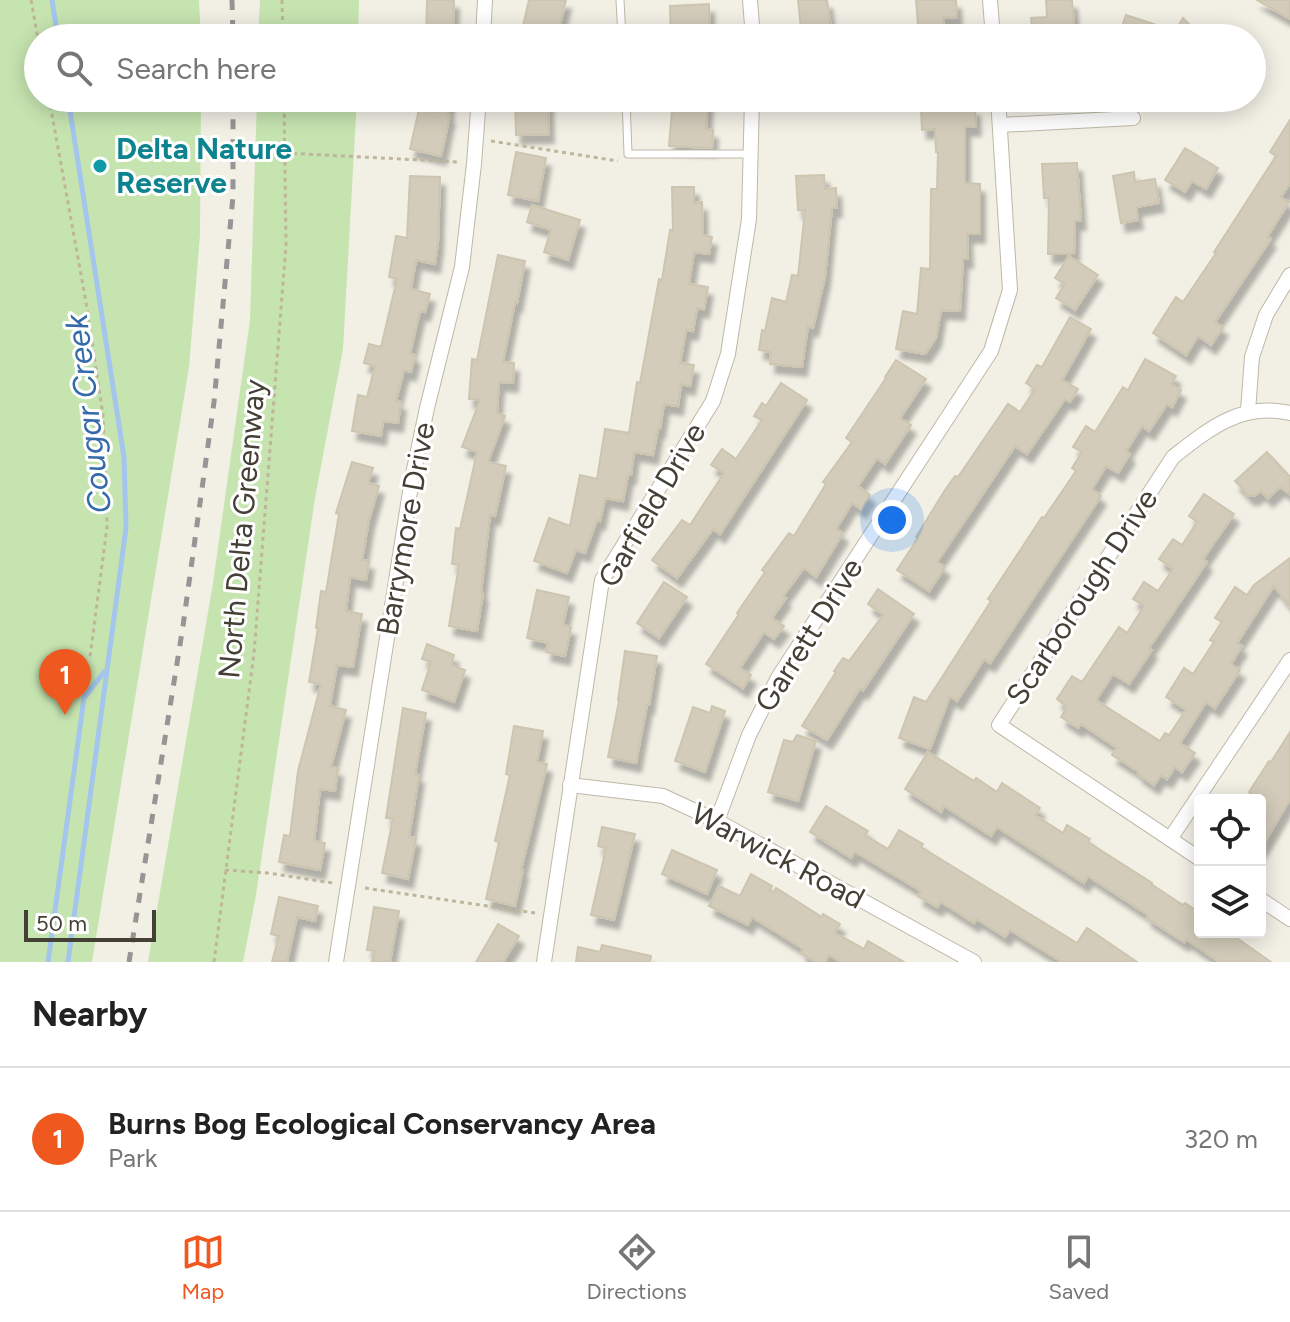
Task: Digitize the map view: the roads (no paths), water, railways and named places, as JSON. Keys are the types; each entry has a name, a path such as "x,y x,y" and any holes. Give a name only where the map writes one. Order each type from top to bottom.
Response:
{"street":[{"path":"484,24 485,0"},
{"path":"750,0 752,24"},
{"path":"990,0 992,24"},
{"name":"Barrymore Drive","path":"336,962 412,479 462,267 478,112"},
{"name":"Garfield Drive","path":"544,962 602,580 713,401 728,354 749,219 752,112"},
{"name":"Garrett Drive","path":"717,821 749,735 779,676 991,351 1010,290 1000,125 996,112"},
{"path":"1000,125 1133,118"},
{"path":"1248,411 1252,357 1266,315 1290,275"},
{"name":"Scarborough Drive","path":"1194,855 999,725 1173,457 1213,426 1248,411 1290,413"},
{"path":"1170,839 1290,660"},
{"name":"Warwick Road","path":"570,785 663,796 717,821 974,962"},
{"path":"1266,903 1290,919"}],"lane":[{"path":"620,0 621,24"},
{"path":"626,112 628,154 751,154"}],"waterway":[{"name":"Cougar Creek","path":"52,0 56,24"},
{"name":"Cougar Creek","path":"68,962 126,528 124,457 70,112"},
{"path":"48,962 84,698 104,672"}],"railway":[{"path":"232,0 233,24"},
{"path":"129,962 183,626 214,402 233,196 233,112"}],"place":[{"name":"Delta Nature Reserve","path":"100,166"},
{"name":"Burns Bog Ecological Conservancy Area","path":"65,715"}]}
